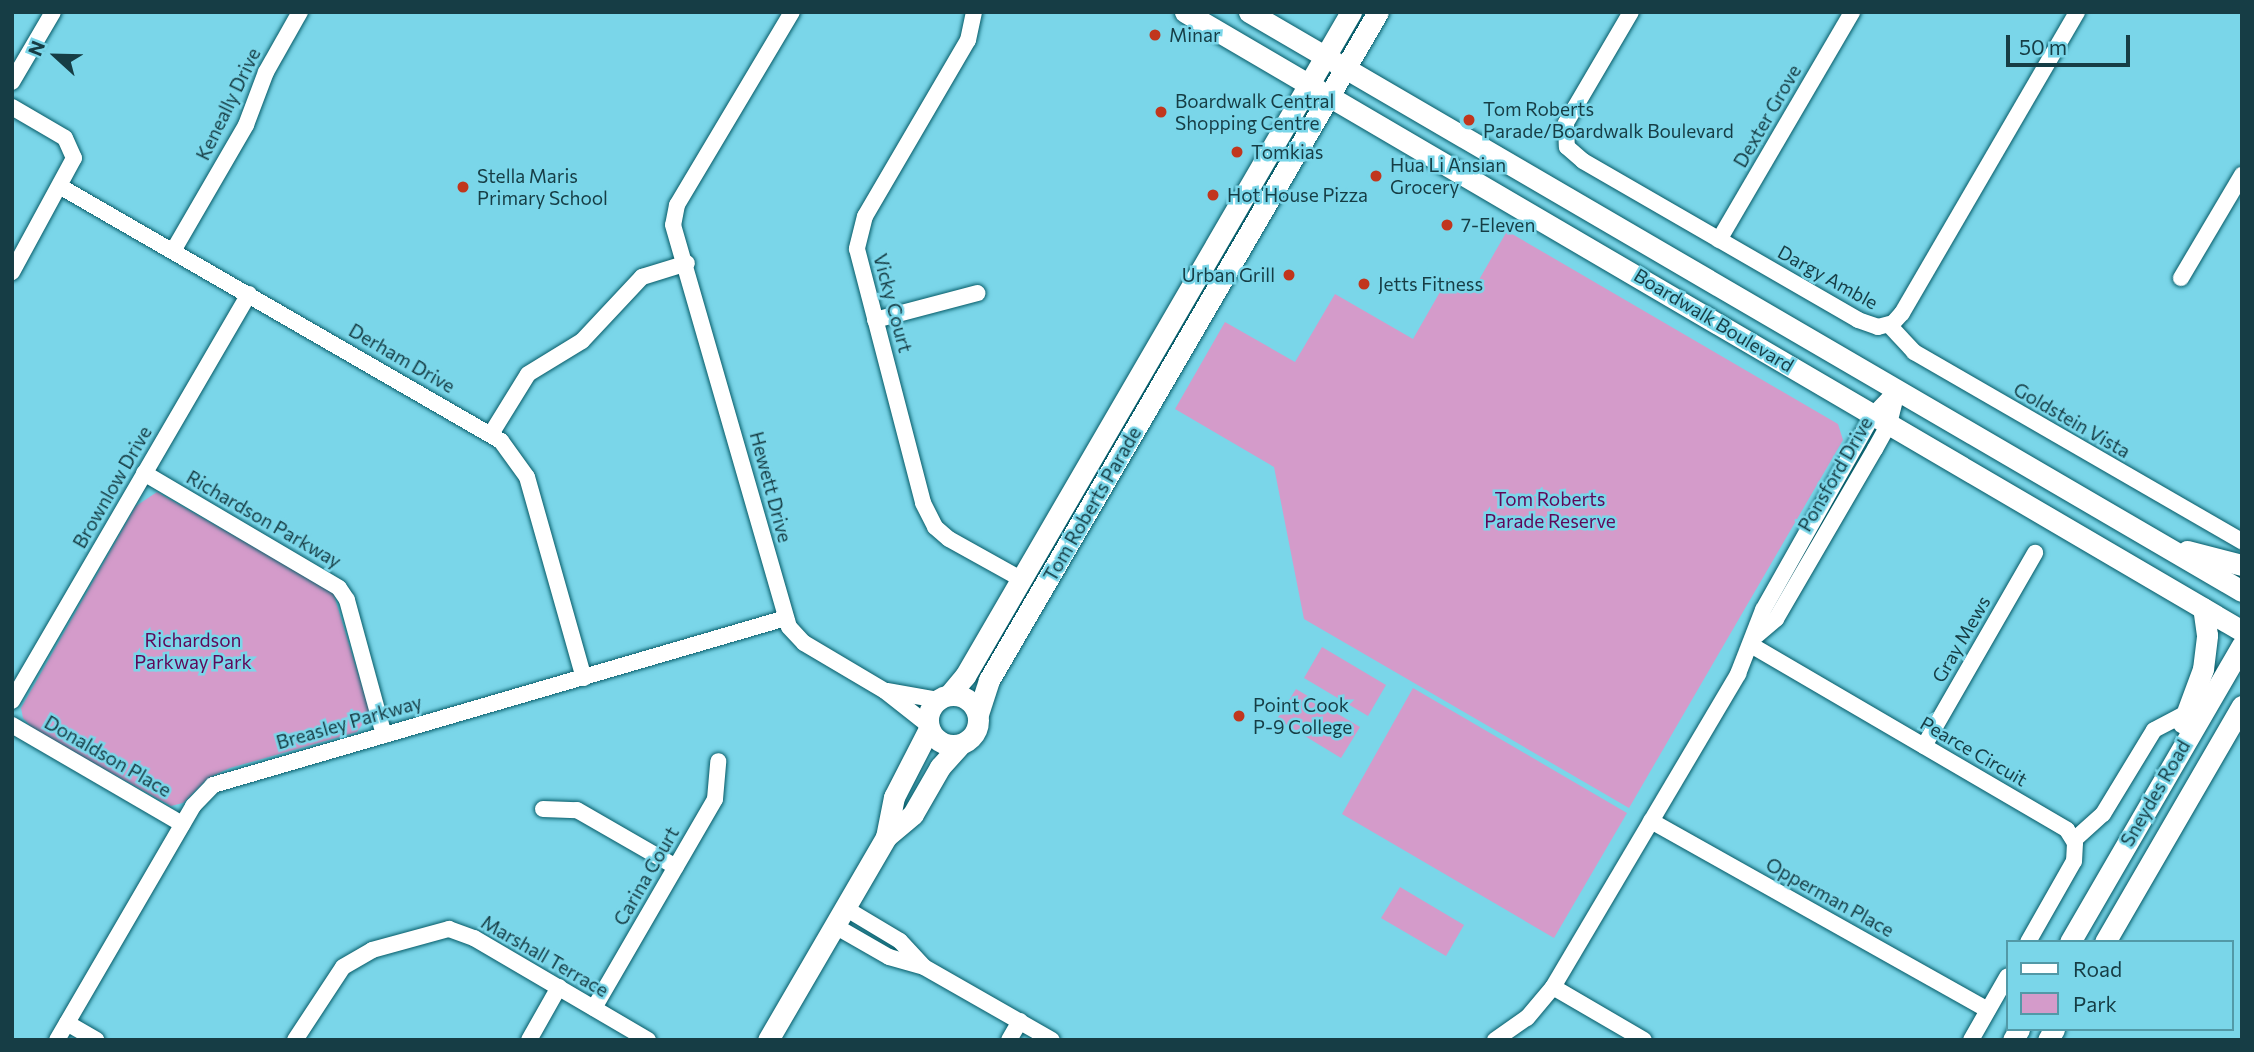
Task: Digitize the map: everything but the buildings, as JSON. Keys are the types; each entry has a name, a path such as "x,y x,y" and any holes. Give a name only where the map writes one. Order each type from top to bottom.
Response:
{"main road":[{"name":"Boardwalk Boulevard","path":"1185,12 2242,631"},
{"name":"Boardwalk Boulevard","path":"1249,12 2242,591"},
{"name":"Tom Roberts Parade","path":"944,697 965,676 1351,12"},
{"name":"Tom Roberts Parade","path":"978,714 989,680 1378,12"},
{"path":"1216,244 1237,256"},
{"path":"1183,300 1214,296"},
{"path":"2165,545 2242,565"},
{"path":"2198,708 2204,661 2203,608"},
{"path":"2198,708 2242,645"},
{"path":"768,1040 887,837 913,814 940,767 959,746 973,737 978,714 964,697 944,697 930,711 929,727 894,797 887,837"},
{"name":"Sneydes Road","path":"2106,940 2242,706"},
{"name":"Sneydes Road","path":"2073,940 2148,806 2198,708"},
{"path":"929,727 938,741 959,746"},
{"path":"2074,940 2097,917 2124,909"}],"street":[{"path":"12,82 53,12"},
{"name":"Keneally Drive","path":"173,251 246,125 266,72 300,12"},
{"name":"Hewett Drive","path":"792,12 693,184 685,208 685,255 786,618 804,643 885,691 929,727"},
{"name":"Vicky Court","path":"974,12 968,40 858,233 857,249 923,503 935,527 1021,579"},
{"name":"Dargy Amble","path":"1631,12 1566,123 1567,147 1583,161 1872,326 1889,325 1902,313 2077,12"},
{"name":"Dexter Grove","path":"1719,240 1852,12"},
{"path":"12,107 65,138 74,152 73,164 12,272"},
{"path":"2181,278 2242,175"},
{"name":"Derham Drive","path":"61,187 491,433 510,449 527,477 584,678"},
{"path":"491,433 522,381 536,367 582,341 642,277 685,255"},
{"path":"875,320 978,293"},
{"name":"Brownlow Drive","path":"12,701 249,294"},
{"name":"Goldstein Vista","path":"1889,325 1914,352 2242,541"},
{"name":"Ponsford Drive","path":"1495,1040 1527,1018 1553,987 1754,640 1776,619 1898,389"},
{"name":"Richardson Parkway","path":"144,473 339,588 384,735"},
{"name":"Gray Mews","path":"1924,746 2035,553"},
{"name":"Breasley Parkway","path":"57,1040 182,824 205,791 224,779 786,618"},
{"name":"Pearce Circuit","path":"1754,640 1924,746 2064,828 2074,840"},
{"name":"Hewett Drive","path":"885,691 944,697"},
{"path":"2029,940 2074,861 2074,840 2103,814 2154,730 2198,708"},
{"name":"Donaldson Place","path":"12,725 182,824"},
{"name":"Carina Court","path":"594,1008 715,799 718,761"},
{"path":"543,809 577,810 676,867"},
{"name":"Opperman Place","path":"1650,821 1988,1010"},
{"path":"840,917 889,957 924,967 1052,1040"},
{"name":"Marshall Terrace","path":"295,1040 343,967 372,950 437,930 461,931 648,1040"},
{"path":"1971,1040 2006,979"},
{"path":"528,1040 559,987"},
{"path":"1553,987 1644,1040"},
{"path":"1009,1040 1020,1021"},
{"path":"66,1023 96,1040"}],"green space":[{"name":"Tom Roberts Parade Reserve","path":"1507,231 1838,424 1843,440 1629,808 1304,619 1274,467 1175,409 1225,322 1295,362 1335,294 1413,339 1448,278 1472,292"},
{"name":"Richardson Parkway Park","path":"157,492 333,592 370,713 357,732 230,768 208,778 183,803 171,806 34,730 23,718 21,708 136,506"},
{"path":"1322,647 1386,685 1368,716 1304,678"},
{"path":"1413,688 1627,813 1554,938 1342,814"},
{"path":"1296,689 1360,727 1341,758 1277,719"},
{"path":"1400,887 1464,925 1446,956 1381,918"}],"place":[{"name":"Minar","path":"1155,35"},
{"name":"Boardwalk Central Shopping Centre","path":"1161,112"},
{"name":"Tom Roberts Parade/Boardwalk Boulevard","path":"1469,120"},
{"name":"Tomkias","path":"1237,152"},
{"name":"Hua Li Ansian Grocery","path":"1376,176"},
{"name":"Stella Maris Primary School","path":"463,187"},
{"name":"Hot House Pizza","path":"1213,195"},
{"name":"7-Eleven","path":"1447,225"},
{"name":"Urban Grill","path":"1289,275"},
{"name":"Jetts Fitness","path":"1364,284"},
{"name":"Point Cook P-9 College","path":"1239,716"}]}
